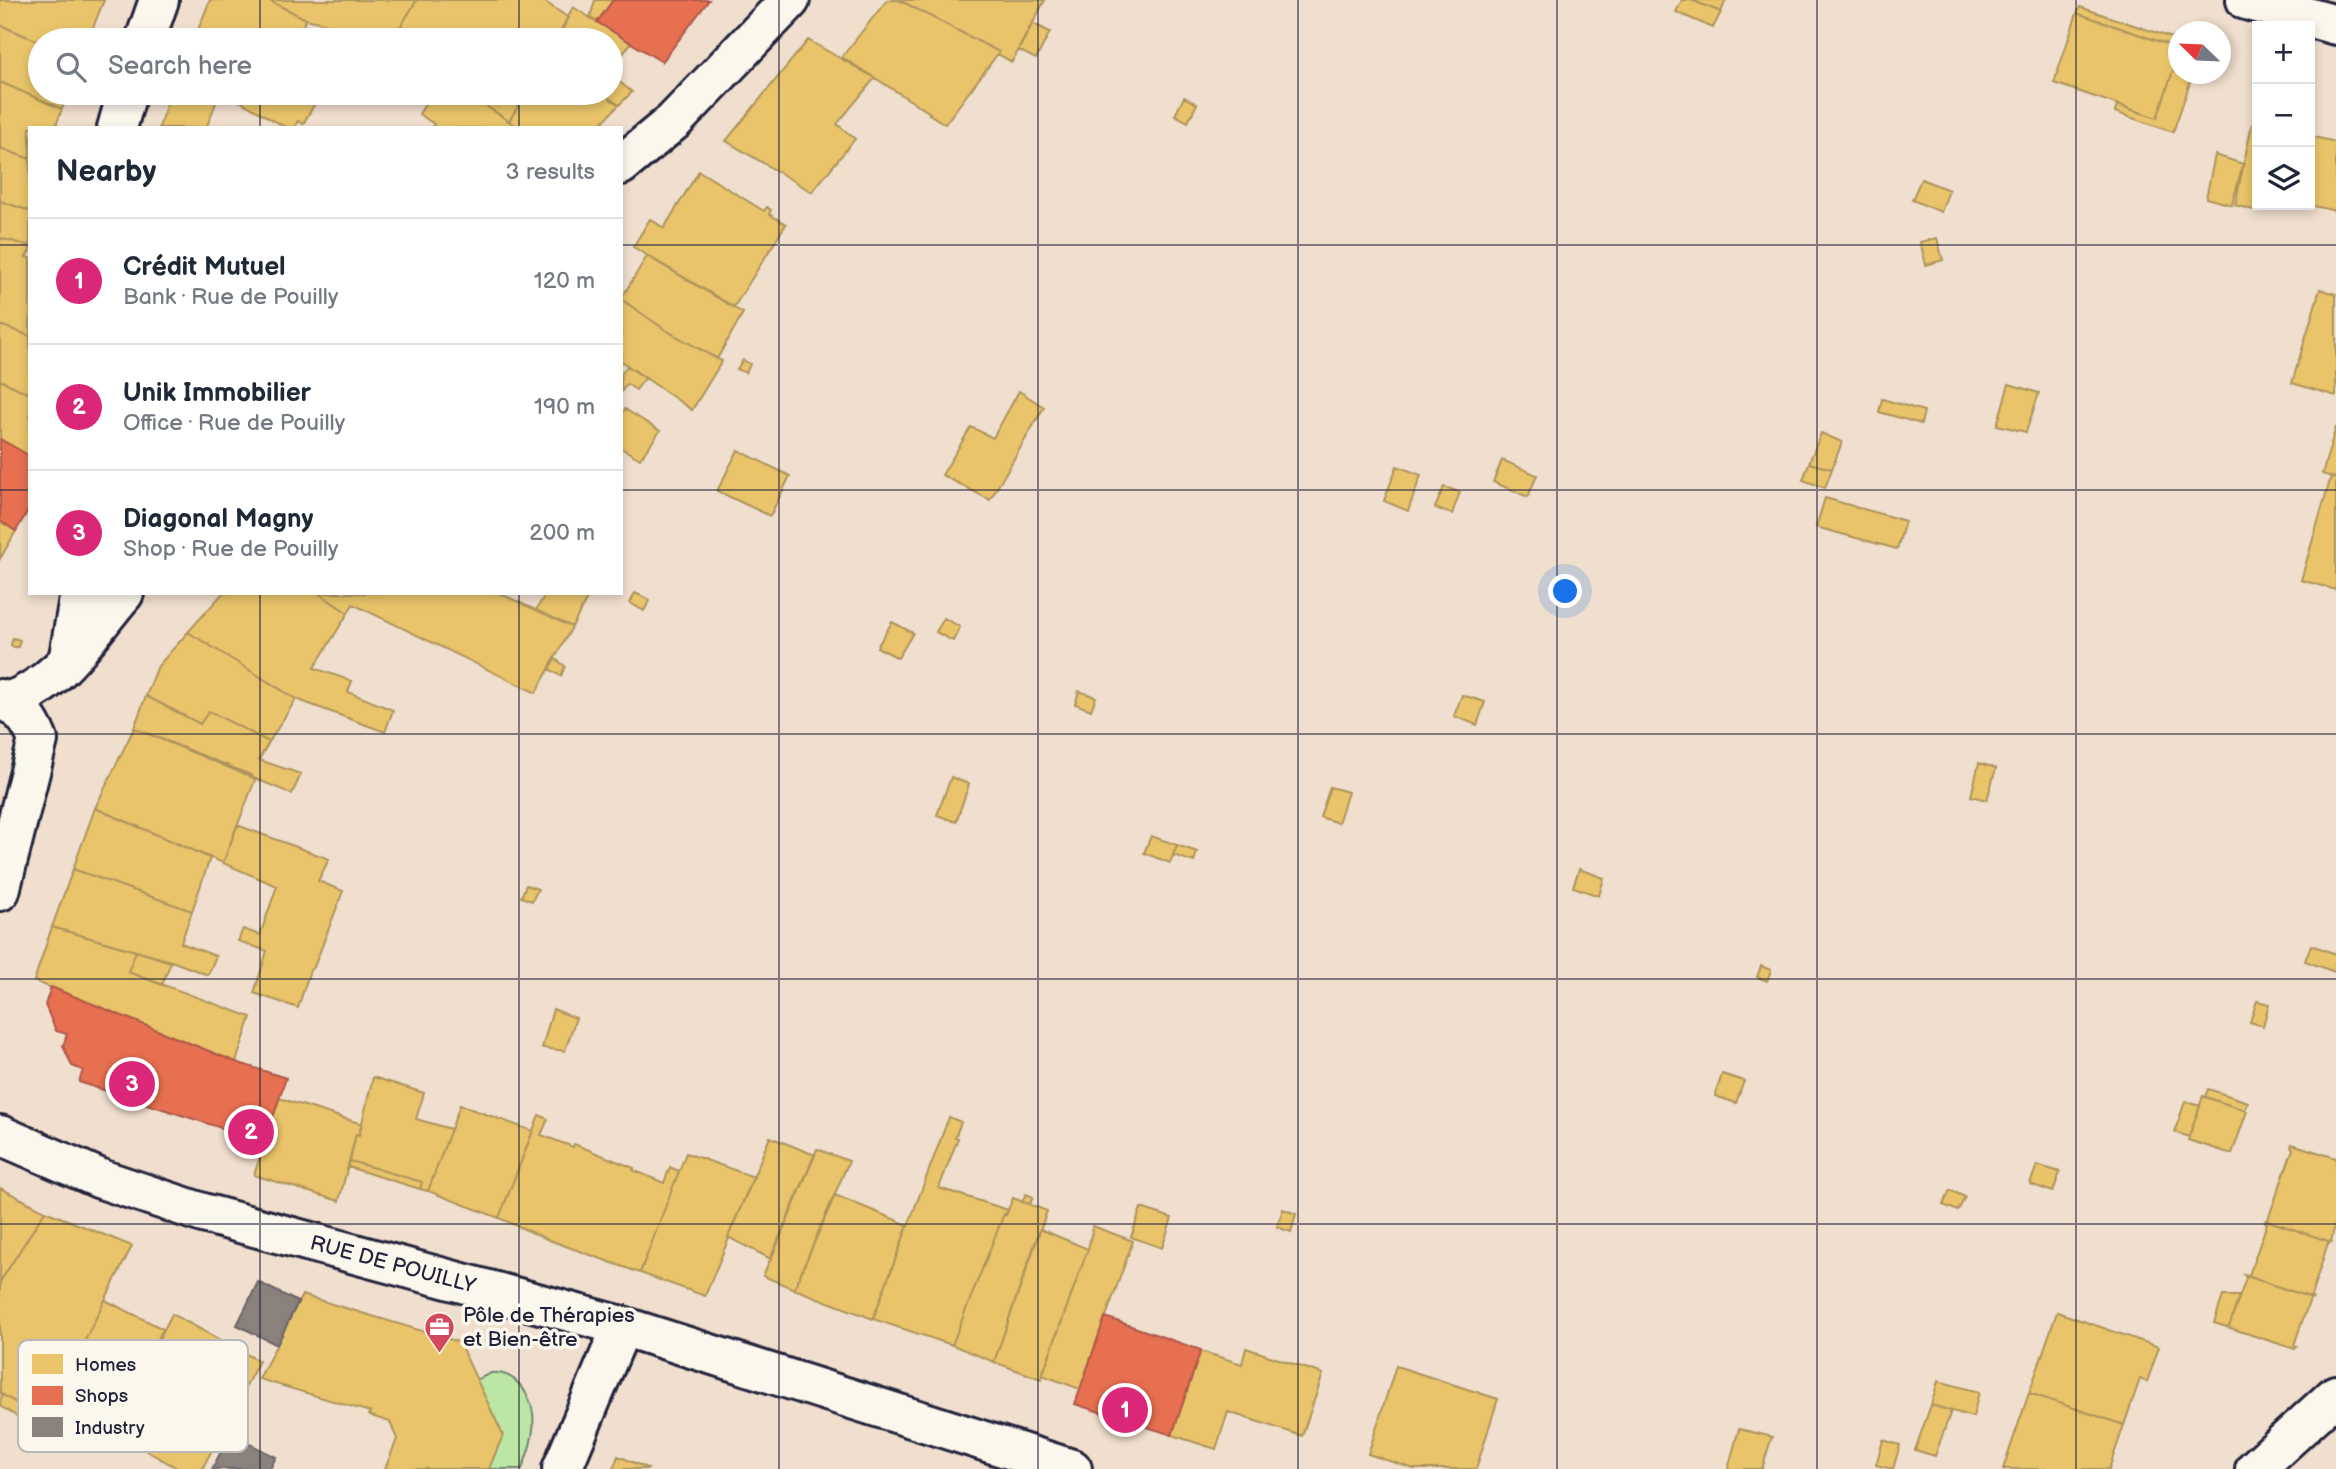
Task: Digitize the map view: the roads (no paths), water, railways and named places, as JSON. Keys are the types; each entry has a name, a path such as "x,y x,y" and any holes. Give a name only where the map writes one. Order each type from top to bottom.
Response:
{"street":[{"path":"149,28 159,0"},
{"path":"623,163 674,121 790,0"},
{"path":"2261,4 2336,25"},
{"path":"118,126 124,105"},
{"path":"0,891 38,740 68,662 80,595"},
{"path":"4,701 26,696 48,680 68,662 122,595"},
{"path":"4,701 21,710 38,740"},
{"name":"RUE DE POUILLY","path":"0,1135 101,1179 203,1213 622,1325 1072,1469"},
{"path":"562,1469 622,1325"},
{"path":"2255,1469 2336,1395"}],"place":[{"name":"Diagonal Magny","path":"132,1084"},
{"name":"Unik Immobilier","path":"251,1132"},
{"name":"Pôle de Thérapies et Bien-être","path":"440,1354"},
{"name":"Crédit Mutuel","path":"1125,1410"}]}
